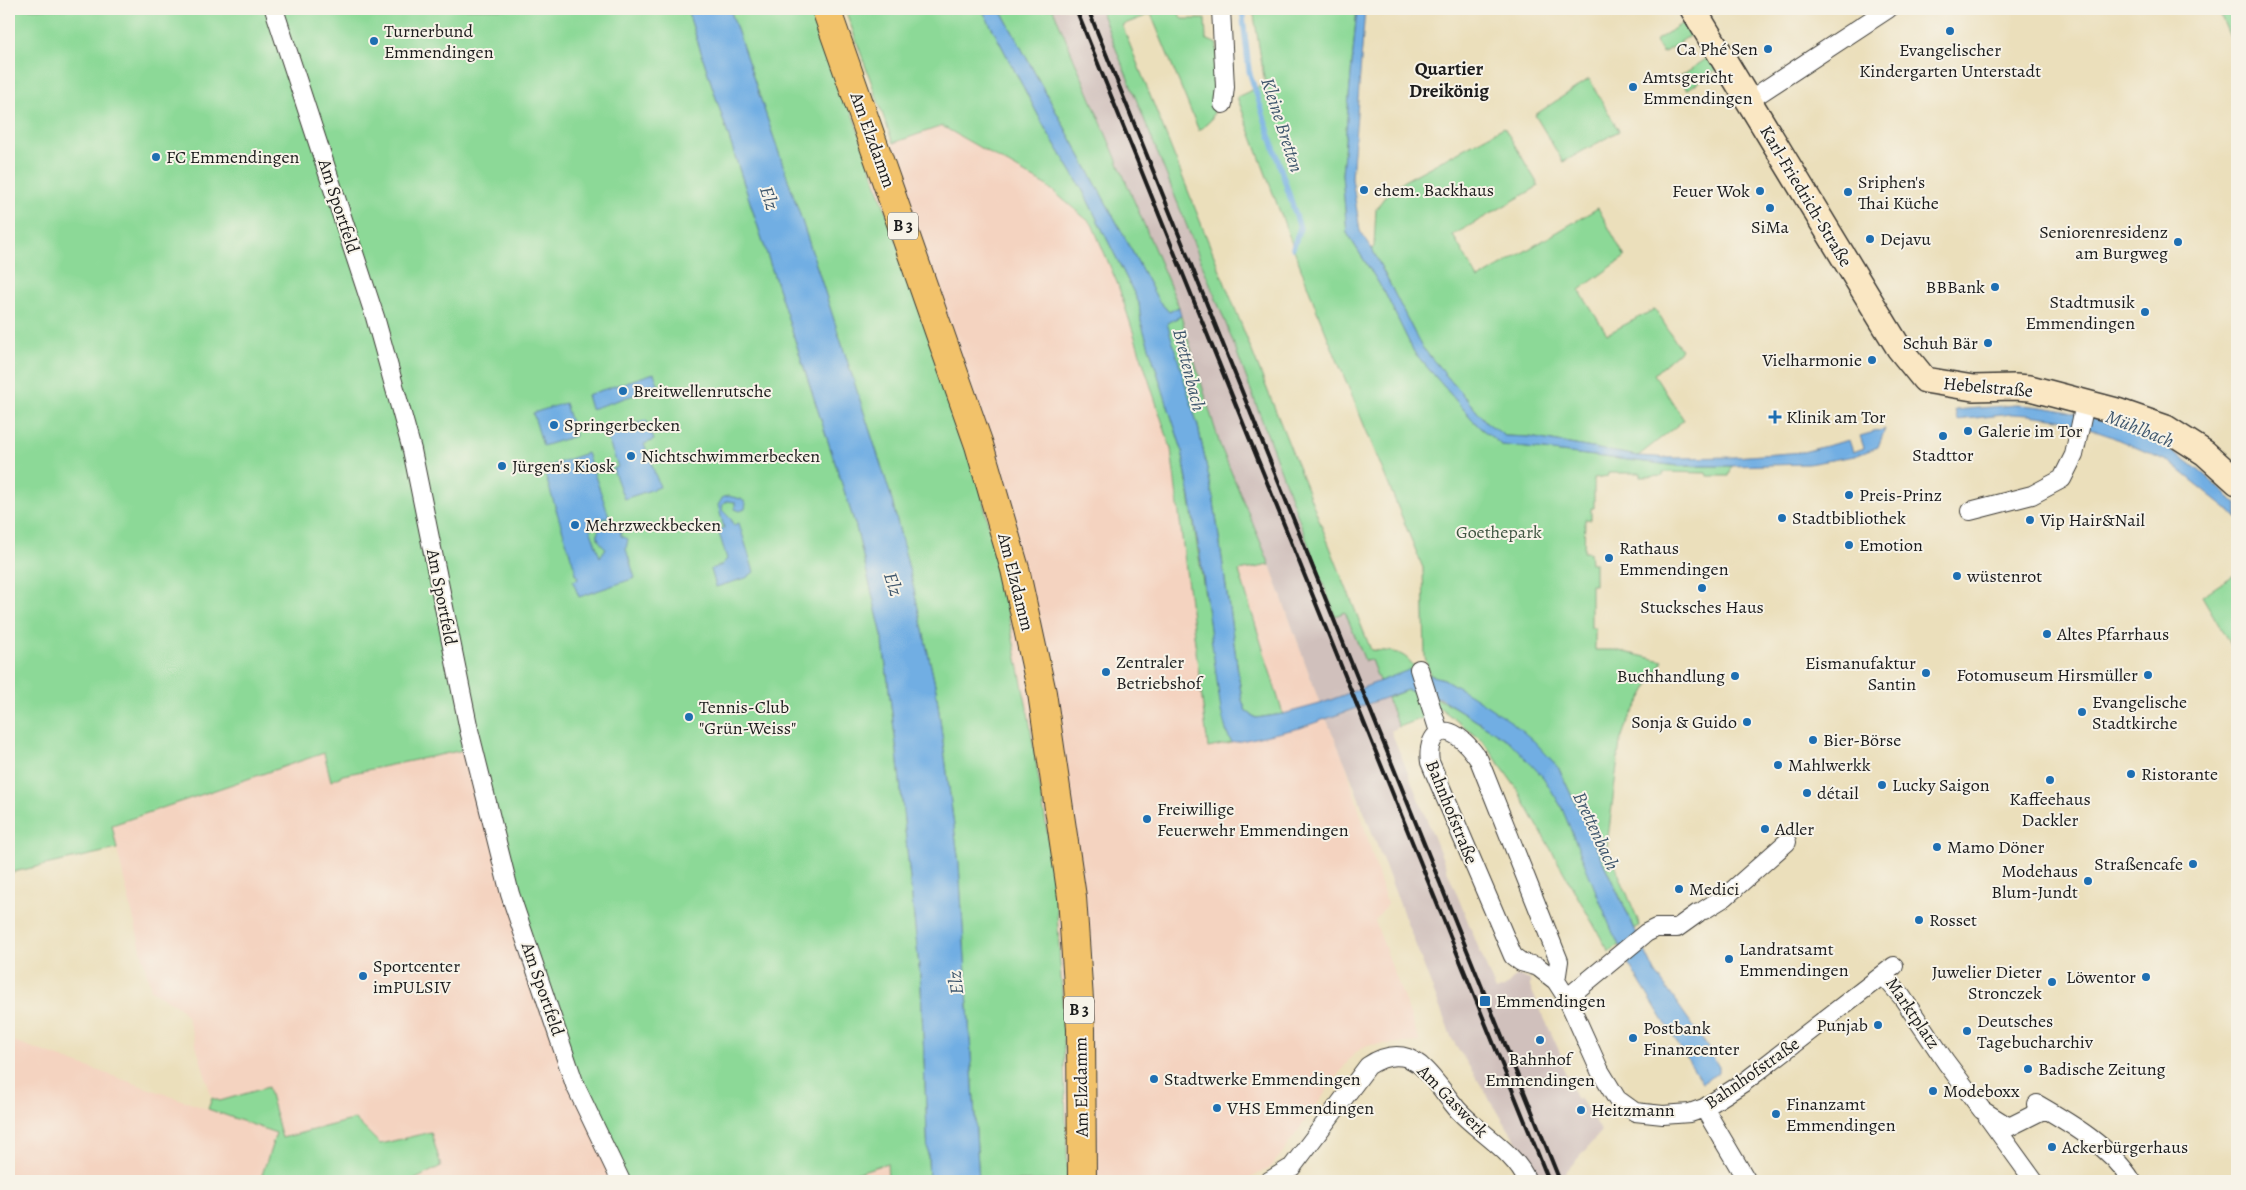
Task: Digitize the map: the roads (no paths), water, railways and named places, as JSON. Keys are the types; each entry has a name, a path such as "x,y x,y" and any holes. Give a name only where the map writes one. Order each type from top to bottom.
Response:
{"main road":[{"name":"Am Elzdamm","path":"826,9 978,445 1017,579 1043,702 1072,897 1081,1029 1082,1181"}],"street":[{"name":"Am Sportfeld","path":"274,9 375,317 412,450 469,730 510,894 575,1085 621,1181"},
{"path":"1221,9 1225,87 1223,104"},
{"name":"Karl-Friedrich-Straße","path":"1693,9 1899,348 1925,380"},
{"path":"1748,101 1888,9"},
{"name":"Hebelstraße","path":"1925,380 1966,387 2030,388 2082,415 2126,413 2166,428 2205,453 2237,482"},
{"path":"1970,511 2032,495 2062,479 2074,455 2082,415"},
{"name":"Bahnhofstraße","path":"1419,669 1439,732"},
{"name":"Bahnhofstraße","path":"1556,981 1559,962 1556,951 1479,760 1472,749 1456,735 1448,731 1439,732 1433,737 1428,752 1435,775 1513,956 1521,962 1532,964 1556,981 1567,998 1600,1071 1617,1099 1625,1107 1635,1112 1663,1115 1690,1113 1704,1108 1743,1083 1889,970"},
{"path":"1567,998 1641,937 1656,928 1677,928 1725,897 1787,842"},
{"path":"1532,964 1556,951"},
{"name":"Marktplatz","path":"1889,970 1902,997 1946,1062 2034,1181"},
{"name":"Am Gaswerk","path":"1269,1181 1292,1167 1368,1066 1386,1057 1397,1056 1422,1066 1468,1121 1514,1160 1524,1173 1527,1181"},
{"path":"1982,1110 2009,1127 2041,1106 2080,1130 2110,1156 2132,1181"},
{"path":"1704,1108 1747,1181"}],"water":[{"name":"Elz","path":"687,9 730,9 801,218 890,493 912,581 936,689 959,864 979,1181 929,1181 921,986 897,752 882,635 856,527"},
{"path":"982,9 1000,9 1158,300 1169,312 1179,307 1181,316 1167,323 1198,426 1214,502 1242,700 1246,711 1256,718 1283,714 1320,704 1409,670 1444,679 1513,723 1534,741 1558,767 1655,972 1703,1040 1719,1067 1719,1073 1702,1083 1628,963 1612,931 1561,806 1543,777 1510,742 1440,698 1407,690 1300,728 1232,743 1227,734 1221,711 1201,562 1182,450 1141,322 1139,303 1082,189 1045,128"},
{"path":"1357,9 1365,9 1352,178 1360,231 1372,249 1421,346 1486,422 1505,436 1529,437 1638,456 1674,458 1734,457 1803,452 1849,440 1853,452 1864,448 1860,436 1885,429 1878,447 1855,456 1808,464 1679,466 1502,445 1479,427 1414,352 1385,293 1347,233 1342,174"},
{"name":"Breitwellenrutsche","path":"654,373 659,387 591,409 587,395"},
{"name":"Springerbecken","path":"565,403 575,436 543,446 533,413"},
{"path":"2015,405 2057,409 2100,420 2160,445 2193,466 2237,504 2237,519 2229,510 2169,462 2110,436 2060,419 2029,415 2012,414 1957,420 1955,410"},
{"name":"Nichtschwimmerbecken","path":"646,420 654,440 644,444 660,487 624,499 613,469 618,467 606,434"},
{"name":"Mehrzweckbecken","path":"587,453 609,516 589,525 600,557 606,548 598,539 599,529 605,523 615,524 619,527 621,536 628,539 626,549 635,578 579,597 573,582 578,579 543,468"},
{"path":"728,496 741,499 746,503 745,509 740,511 735,509 735,502 727,501 723,504 722,510 731,519 733,525 739,523 754,572 746,578 716,587 711,569 722,565 727,559 718,530 724,528 718,505 723,497"}],"waterway":[{"name":"Kleine Bretten","path":"1242,9 1249,71 1300,228 1293,248"}],"railway":[{"path":"1076,9 1549,1181"},
{"path":"1088,9 1560,1181"}],"place":[{"name":"Evangelischer Kindergarten Unterstadt","path":"1950,31"},
{"name":"Turnerbund Emmendingen","path":"374,41"},
{"name":"Ca Phé Sen","path":"1768,49"},
{"name":"Amtsgericht Emmendingen","path":"1633,87"},
{"name":"FC Emmendingen","path":"156,157"},
{"name":"ehem. Backhaus","path":"1364,190"},
{"name":"Feuer Wok","path":"1760,191"},
{"name":"Sriphen's Thai Küche","path":"1848,192"},
{"name":"SiMa","path":"1770,208"},
{"name":"Dejavu","path":"1870,239"},
{"name":"Seniorenresidenz am Burgweg","path":"2178,242"},
{"name":"BBBank","path":"1995,287"},
{"name":"Stadtmusik Emmendingen","path":"2145,312"},
{"name":"Schuh Bär","path":"1988,343"},
{"name":"Vielharmonie","path":"1872,360"},
{"name":"Breitwellenrutsche","path":"623,391"},
{"name":"Klinik am Tor","path":"1775,417"},
{"name":"Springerbecken","path":"554,425"},
{"name":"Galerie im Tor","path":"1968,431"},
{"name":"Stadttor","path":"1943,436"},
{"name":"Nichtschwimmerbecken","path":"631,456"},
{"name":"Jürgen's Kiosk","path":"502,466"},
{"name":"Preis-Prinz","path":"1849,495"},
{"name":"Stadtbibliothek","path":"1782,518"},
{"name":"Vip Hair&Nail","path":"2030,520"},
{"name":"Mehrzweckbecken","path":"575,525"},
{"name":"Emotion","path":"1849,545"},
{"name":"Rathaus Emmendingen","path":"1609,558"},
{"name":"wüstenrot","path":"1957,576"},
{"name":"Stucksches Haus","path":"1702,588"},
{"name":"Altes Pfarrhaus","path":"2047,634"},
{"name":"Zentraler Betriebshof","path":"1106,672"},
{"name":"Eismanufaktur Santin","path":"1926,673"},
{"name":"Fotomuseum Hirsmüller","path":"2148,675"},
{"name":"Buchhandlung","path":"1735,676"},
{"name":"Evangelische Stadtkirche","path":"2082,712"},
{"name":"Tennis-Club \"Grün-Weiss\"","path":"689,717"},
{"name":"Sonja & Guido","path":"1747,722"},
{"name":"Bier-Börse","path":"1813,740"},
{"name":"Mahlwerkk","path":"1778,765"},
{"name":"Ristorante","path":"2131,774"},
{"name":"Kaffeehaus Dackler","path":"2050,780"},
{"name":"Lucky Saigon","path":"1882,785"},
{"name":"détail","path":"1807,793"},
{"name":"Freiwillige Feuerwehr Emmendingen","path":"1147,819"},
{"name":"Adler","path":"1765,829"},
{"name":"Mamo Döner","path":"1937,847"},
{"name":"Straßencafe","path":"2193,864"},
{"name":"Modehaus Blum-Jundt","path":"2088,881"},
{"name":"Medici","path":"1679,889"},
{"name":"Rosset","path":"1919,920"},
{"name":"Landratsamt Emmendingen","path":"1729,959"},
{"name":"Sportcenter imPULSIV","path":"363,976"},
{"name":"Löwentor","path":"2146,977"},
{"name":"Juwelier Dieter Stronczek","path":"2052,982"},
{"name":"Emmendingen","path":"1485,1001"},
{"name":"Punjab","path":"1878,1025"},
{"name":"Deutsches Tagebucharchiv","path":"1967,1031"},
{"name":"Postbank Finanzcenter","path":"1633,1038"},
{"name":"Bahnhof Emmendingen","path":"1540,1040"},
{"name":"Badische Zeitung","path":"2028,1069"},
{"name":"Stadtwerke Emmendingen","path":"1154,1079"},
{"name":"Modeboxx","path":"1933,1091"},
{"name":"VHS Emmendingen","path":"1217,1108"},
{"name":"Heitzmann","path":"1581,1110"},
{"name":"Finanzamt Emmendingen","path":"1776,1114"},
{"name":"Ackerbürgerhaus","path":"2052,1147"}],"district":[{"name":"Quartier Dreikönig","path":"1449,80"}],"water label":[{"name":"Brettenbach","path":"1189,370"},
{"name":"Mühlbach","path":"2140,429"},
{"name":"Brettenbach","path":"1596,831"}],"park label":[{"name":"Goethepark","path":"1499,532"}]}
